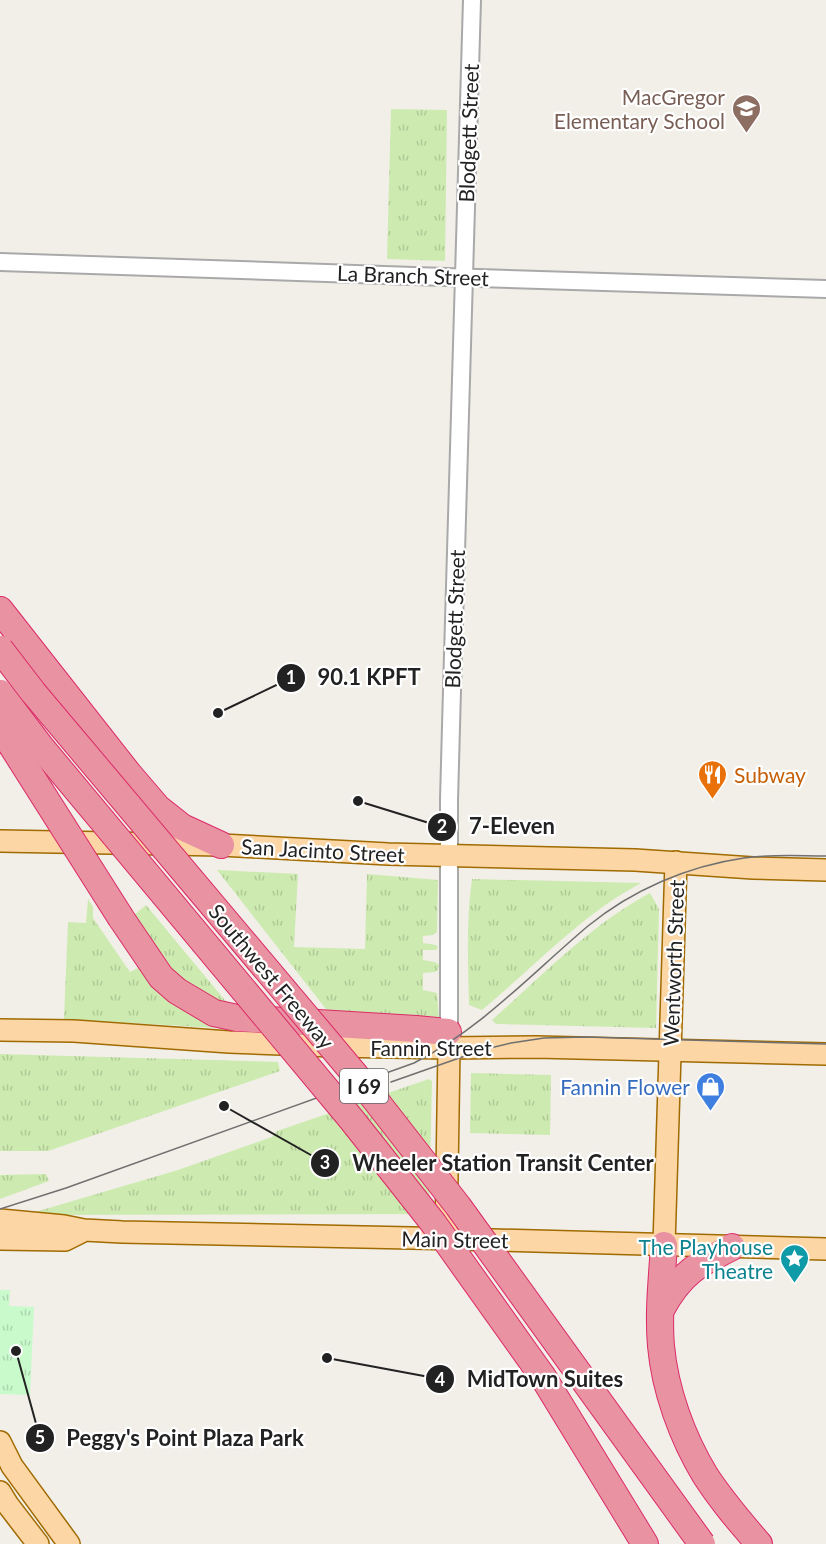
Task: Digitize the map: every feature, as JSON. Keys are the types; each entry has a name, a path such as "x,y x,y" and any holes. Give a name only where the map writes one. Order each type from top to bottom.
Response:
{"highway":[{"path":"0,610 158,808 182,827 221,845"},
{"name":"Southwest Freeway","path":"0,649 33,692 370,1094 458,1206 702,1544"},
{"name":"Southwest Freeway","path":"0,693 48,756 352,1120 434,1224 543,1377 645,1544"},
{"path":"0,727 160,977 177,991 214,1013 237,1018 416,1029 448,1040"},
{"path":"664,1245 660,1310 661,1346 668,1383 682,1430 705,1474 731,1511 759,1544"},
{"path":"660,1310 671,1290 684,1275 704,1261 732,1247"}],"main road":[{"name":"San Jacinto Street","path":"0,841 221,845 388,854 635,860 753,868 826,870"},
{"name":"Wentworth Street","path":"664,1245 676,862"},
{"name":"Fannin Street","path":"0,1030 74,1031 229,1042 332,1046 448,1040 482,1048 536,1047 826,1054"},
{"name":"Blodgett Street","path":"446,1238 448,1040"},
{"name":"Main Street","path":"0,1220 84,1230 826,1249"},
{"name":"Main Street","path":"0,1239 65,1240 84,1230"},
{"path":"0,1442 12,1466 69,1544"},
{"path":"0,1492 38,1544"}],"street":[{"name":"Blodgett Street","path":"448,1040 451,701 472,0"},
{"name":"La Branch Street","path":"0,262 826,289"}],"green space":[{"path":"391,109 447,110 445,261 387,259"},
{"path":"217,870 298,874 294,947 365,949 367,874 438,880 437,932 423,936 423,943 438,947 436,950 423,950 423,960 439,965 435,972 423,973 423,990 437,993 439,1019 333,1018"},
{"path":"472,879 641,883 598,910 558,942 482,1010 469,1005 468,926"},
{"path":"650,893 659,909 656,1028 496,1024 492,1020 587,935"},
{"path":"88,899 93,907 93,918 130,972 140,967 251,1030 64,1019 68,922 86,923"},
{"path":"146,905 233,1010 179,988 128,920"},
{"path":"0,1054 278,1062 280,1071 48,1151 0,1151"},
{"path":"471,1073 551,1075 550,1135 470,1133"},
{"path":"429,1079 432,1081 429,1214 25,1215 178,1170 272,1137 277,1131"},
{"path":"46,1174 49,1181 0,1199 0,1175"},
{"path":"0,1290 10,1290 9,1306 34,1307 30,1395 0,1394"}],"tram line":[{"path":"0,1209 66,1188 414,1063 461,1034 505,1000 605,913 623,901 662,882 702,867 744,858 826,856"},
{"path":"391,1082 482,1050 544,1038 586,1037 826,1044"}],"place":[{"name":"MacGregor Elementary School","path":"746,134"},
{"name":"90.1 KPFT","path":"218,713"},
{"name":"Subway","path":"713,800"},
{"name":"7-Eleven","path":"358,801"},
{"name":"Wheeler Station Transit Center","path":"224,1106"},
{"name":"Fannin Flower","path":"711,1112"},
{"name":"The Playhouse Theatre","path":"794,1284"},
{"name":"Peggy's Point Plaza Park","path":"16,1351"},
{"name":"MidTown Suites","path":"327,1358"}]}
